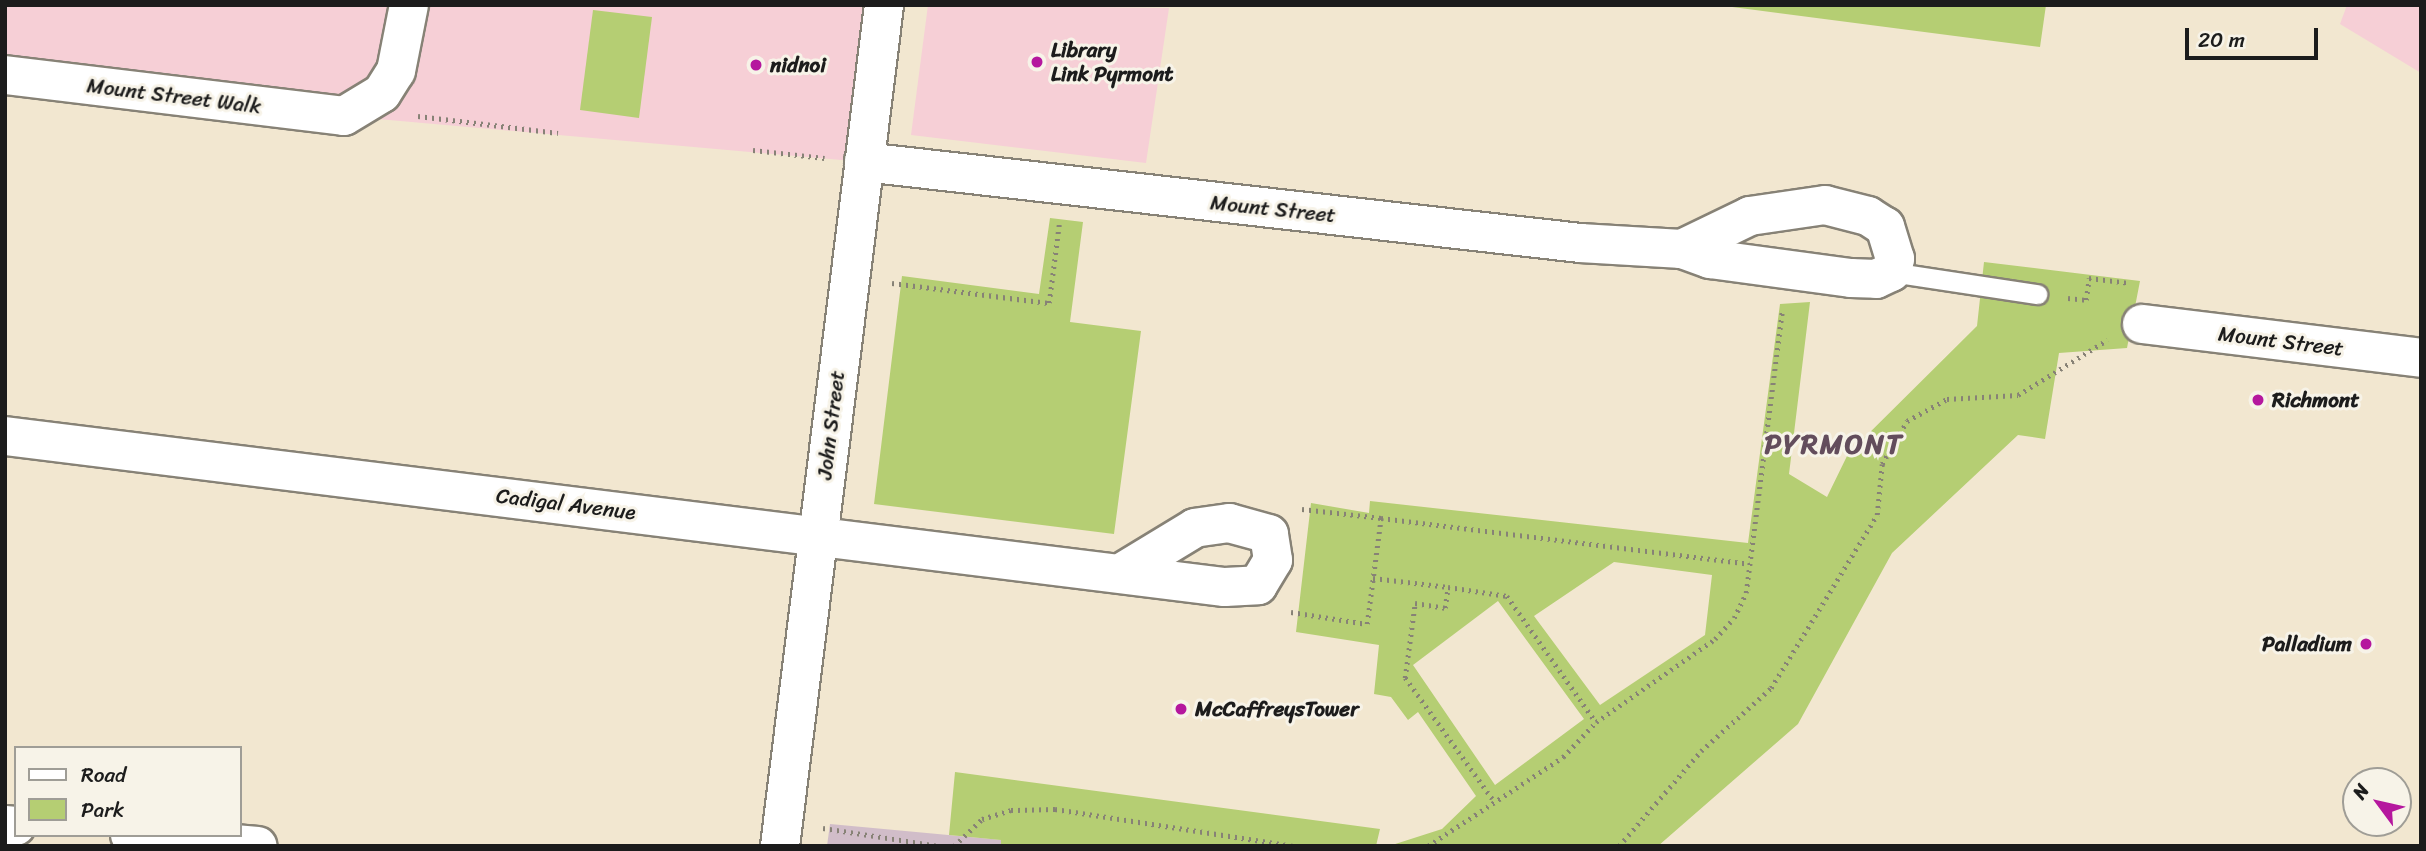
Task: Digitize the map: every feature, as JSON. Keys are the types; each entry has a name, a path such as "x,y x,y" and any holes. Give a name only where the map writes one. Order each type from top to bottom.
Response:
{"street":[{"name":"Mount Street Walk","path":"5,75 344,116 382,93 396,71 409,5"},
{"name":"John Street","path":"780,846 884,5"},
{"name":"Mount Street","path":"864,162 1580,243 1682,249 1852,278 1891,272 1893,240 1885,227 1868,216 1825,205 1751,216 1682,249"},
{"name":"Mount Street","path":"2142,324 2421,358"},
{"name":"Cadigal Avenue","path":"5,436 1126,570"},
{"path":"153,837 258,846"}],"lane":[{"name":"Mount Street","path":"1891,272 2037,294"}],"path":[{"path":"418,116 558,132"},
{"path":"753,150 821,158"},
{"path":"850,277 1049,303 1064,185"},
{"path":"1428,846 1492,799 1563,757 1596,722 1715,639 1746,593 1788,269"},
{"path":"2037,294 2086,300 2089,278 2137,284"},
{"path":"1619,846 1701,751 1771,688 1877,515 1882,464 1907,421 1947,399 2018,395 2076,354 2142,324"},
{"path":"1299,508 1749,565"},
{"path":"1292,613 1367,624 1381,519"},
{"path":"1373,578 1507,596 1596,722"},
{"path":"1448,587 1445,608 1415,603 1405,678 1492,799"},
{"path":"954,846 982,819 1044,810 1295,846"},
{"path":"832,834 939,846"}],"shaded area":[{"path":"5,5 884,5 864,162 344,116 5,75"},
{"path":"928,5 1169,8 1146,163 911,135"},
{"path":"2347,5 2421,5 2421,73 2340,24"},
{"path":"830,824 1002,840 1001,846 827,846"}],"green space":[{"path":"1717,5 2046,5 2040,47"},
{"path":"593,10 652,17 639,118 580,110"},
{"path":"1050,218 1083,222 1070,322 1141,331 1114,534 874,504 902,276 1039,294"},
{"path":"1984,262 2140,281 2127,348 2059,353 2045,439 2018,435 1892,553 1798,724 1658,846 1389,846 1442,829 1476,796 1418,712 1408,720 1391,697 1374,694 1379,645 1296,632 1311,503 1369,513 1370,501 1748,543 1780,304 1810,302 1789,474 1827,497 1848,454 1977,326","holes":["1614,562 1712,575 1705,635 1600,705 1534,616","1498,601 1584,719 1495,785 1413,665"]},
{"path":"955,772 1380,829 1376,846 1001,846 1001,840 949,835"}],"place":[{"name":"Library Link Pyrmont","path":"1037,62"},
{"name":"nidnoi","path":"756,65"},
{"name":"Richmont","path":"2258,400"},
{"name":"Palladium","path":"2366,644"},
{"name":"McCaffreysTower","path":"1181,709"}],"district":[{"name":"PYRMONT","path":"1834,444"}]}
